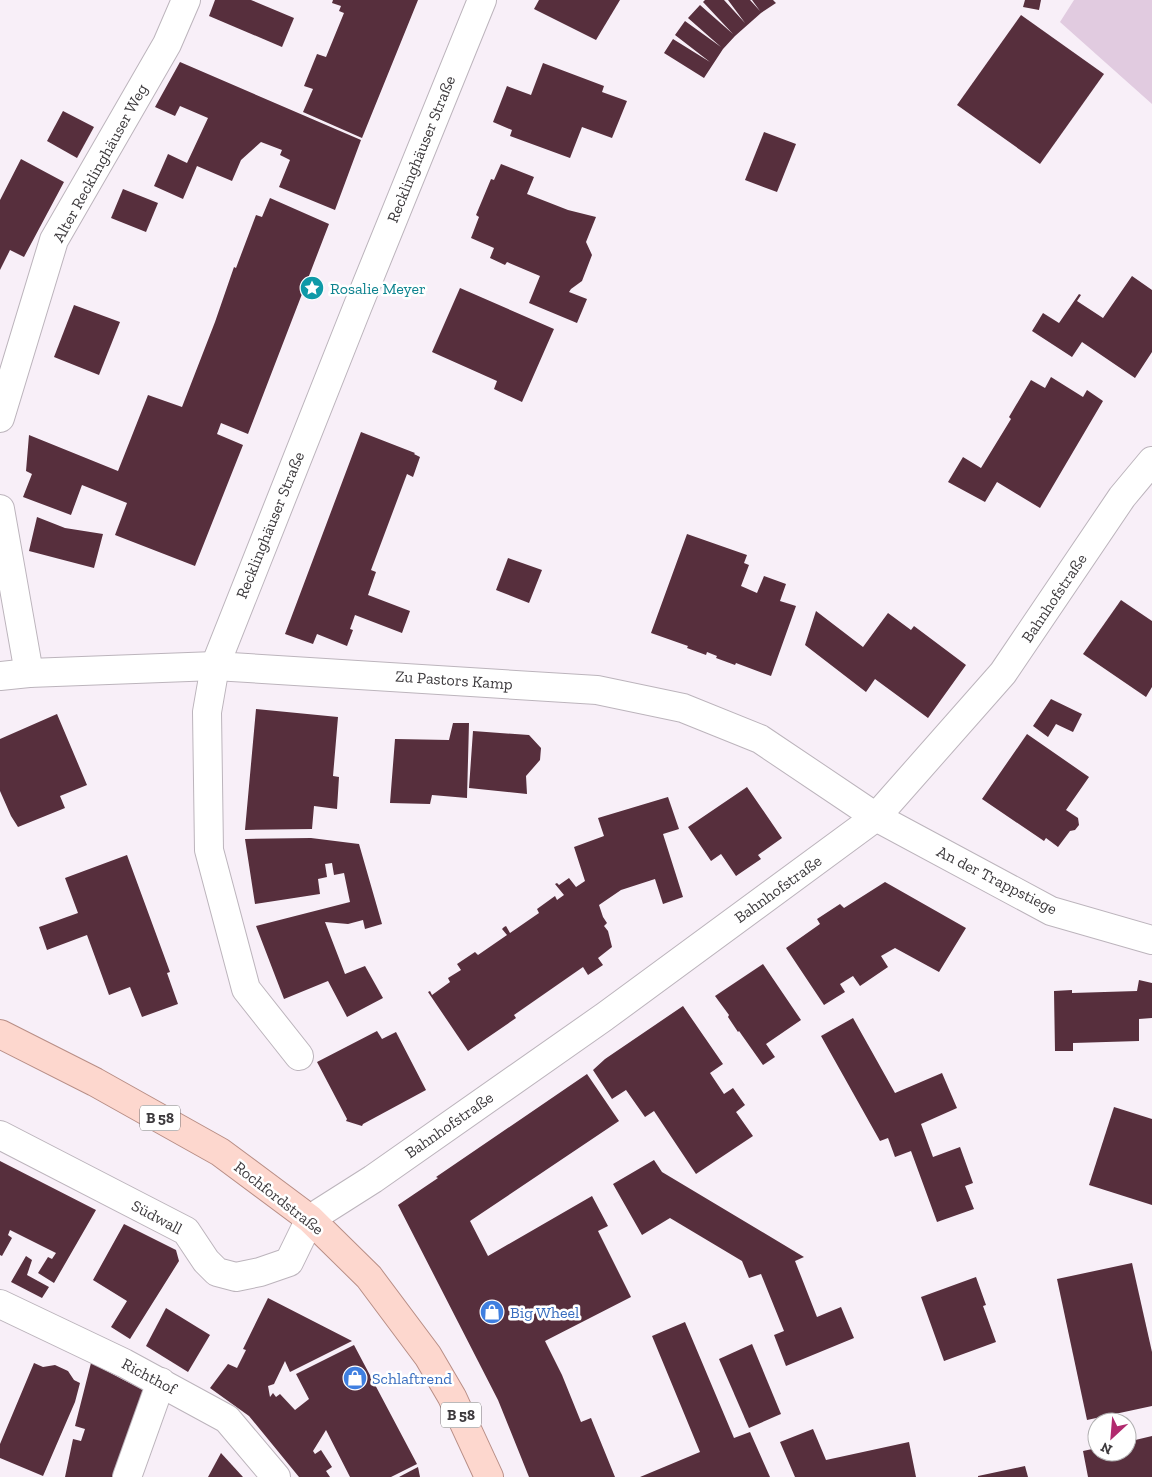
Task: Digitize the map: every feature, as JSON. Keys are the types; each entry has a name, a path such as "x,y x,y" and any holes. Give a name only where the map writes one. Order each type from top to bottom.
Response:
{"main road":[{"name":"Rochfordstraße","path":"0,1034 95,1082 220,1152 310,1219 369,1277 428,1356 452,1397 489,1477"}],"street":[{"name":"Alter Recklinghäuser Weg","path":"0,418 54,240 167,44 186,0"},
{"name":"Recklinghäuser Straße","path":"299,1056 246,989 208,850 207,712 215,666 349,326 482,0"},
{"name":"Bahnhofstraße","path":"310,1219 373,1179 604,1017 876,817 1003,673 1122,497 1152,461"},
{"path":"0,509 29,673"},
{"name":"Zu Pastors Kamp","path":"0,676 29,673 215,666 597,690 684,708 760,739 876,817"},
{"name":"An der Trappstiege","path":"876,817 1051,911 1152,940"},
{"name":"Südwall","path":"0,1136 186,1231 201,1254 217,1272 236,1277 260,1272 289,1262 310,1219"},
{"name":"Richthof","path":"0,1304 124,1363 227,1419 276,1477"},
{"path":"127,1477 161,1382"}],"shaded area":[{"path":"1074,0 1152,0 1152,104 1060,22"}],"building":[{"path":"215,0 251,0 294,18 282,47 209,16"},
{"path":"333,0 418,0 362,138 303,112 313,89 304,86 317,54 326,57 344,13 339,11 341,6 332,3"},
{"path":"539,0 620,0 596,40 534,9"},
{"path":"705,0 724,0 745,23 728,0 750,0 760,11 752,0 773,0 776,3 761,13 735,36 723,49 704,78 664,53 673,39 710,62 675,35 685,21 721,47 688,18 700,5 733,34 703,2"},
{"path":"1025,0 1041,0 1039,10 1023,7"},
{"path":"1021,15 1104,74 1040,164 957,105"},
{"path":"180,62 361,140 335,210 279,187 290,160 280,155 282,150 261,142 241,160 232,181 197,166 183,199 154,186 168,154 187,163 208,118 180,106 175,116 155,107"},
{"path":"543,63 604,86 602,92 627,101 612,138 582,127 570,158 510,136 512,130 493,122 507,86 531,95"},
{"path":"63,111 94,127 77,158 47,141"},
{"path":"764,132 796,144 777,192 745,180"},
{"path":"21,159 64,182 24,257 10,250 0,270 0,200"},
{"path":"501,164 534,177 527,194 568,210 596,217 586,242 592,255 582,281 569,292 587,299 577,323 529,303 540,276 507,262 505,265 490,258 494,248 471,238 479,217 476,215 491,179 494,180"},
{"path":"123,189 158,203 146,232 111,218"},
{"path":"270,198 329,224 248,434 221,423 217,434 243,445 195,566 115,535 127,503 82,485 71,515 23,497 32,474 26,471 29,435 118,471 148,395 182,407 234,267 236,268 256,215 262,217"},
{"path":"1132,276 1152,290 1152,352 1135,378 1082,342 1072,357 1032,331 1043,313 1059,323 1079,294 1081,295 1077,301 1103,318"},
{"path":"460,288 554,329 522,402 494,389 497,381 432,352"},
{"path":"74,305 120,322 99,375 54,357"},
{"path":"1051,377 1083,397 1087,390 1103,401 1040,508 997,482 985,502 948,482 963,457 981,468 1011,419 1009,417 1031,380 1045,388"},
{"path":"361,432 415,453 420,457 413,477 407,474 371,570 376,572 368,595 410,611 402,633 355,615 350,629 353,630 347,646 317,634 313,644 285,634"},
{"path":"37,517 65,528 103,534 94,568 29,551"},
{"path":"687,534 747,555 744,563 749,565 741,586 757,593 764,576 786,584 780,601 796,606 771,676 716,658 717,656 707,652 706,655 687,648 688,646 651,633"},
{"path":"508,558 542,570 529,603 496,590"},
{"path":"1121,600 1152,621 1152,687 1146,697 1083,654"},
{"path":"816,611 863,647 888,613 911,630 914,626 966,665 928,718 875,679 866,692 805,645"},
{"path":"1051,699 1082,714 1073,732 1056,724 1048,737 1033,726"},
{"path":"256,709 338,717 333,776 339,777 337,809 314,806 312,829 245,830"},
{"path":"57,714 87,785 60,796 65,808 18,827 0,791 0,739"},
{"path":"453,723 469,723 467,798 432,795 430,804 390,803 395,739 449,740"},
{"path":"473,731 529,735 541,748 540,760 526,776 527,794 469,788"},
{"path":"1027,734 1089,777 1066,810 1078,818 1079,825 1075,830 1070,831 1058,847 1046,838 1044,841 982,799"},
{"path":"747,787 782,838 758,855 761,859 736,876 721,854 711,861 688,827"},
{"path":"668,797 679,829 663,834 683,897 663,904 655,879 621,890 599,905 607,923 604,926 608,931 612,947 598,958 603,965 588,975 583,967 514,1015 516,1018 468,1051 428,992 430,991 432,995 450,982 448,978 461,970 457,964 475,952 478,955 507,935 502,929 504,927 506,926 510,933 539,913 537,909 555,896 557,900 564,895 555,884 559,885 569,878 576,887 585,881 574,847 604,836 598,818"},
{"path":"311,838 359,844 382,924 365,929 363,920 348,924 325,922 345,974 365,966 383,998 347,1017 328,981 284,999 256,926 350,902 344,873 334,875 332,863 325,864 327,877 318,879 320,894 255,904 245,839"},
{"path":"127,855 170,972 167,973 178,1004 142,1017 130,987 109,995 87,935 47,950 39,927 78,913 65,878"},
{"path":"885,882 966,928 939,972 895,948 881,956 888,967 860,986 853,976 840,984 845,992 824,1005 786,948 820,924 817,919 840,904 844,908"},
{"path":"763,964 801,1020 766,1044 775,1057 763,1065 738,1032 728,1017 729,1015 715,996"},
{"path":"1139,980 1152,983 1152,1018 1139,1019 1139,1041 1073,1043 1073,1051 1055,1051 1054,991 1072,990 1072,993 1137,991"},
{"path":"683,1006 723,1064 710,1073 724,1094 733,1088 745,1105 736,1112 753,1136 696,1174 654,1111 645,1117 626,1090 612,1099 593,1070 605,1059"},
{"path":"853,1018 895,1093 942,1073 957,1108 921,1124 933,1157 960,1147 973,1183 965,1186 974,1209 937,1222 911,1151 895,1157 888,1138 880,1141 821,1036"},
{"path":"377,1031 382,1039 396,1032 426,1090 362,1126 346,1121 347,1119 317,1062"},
{"path":"587,1074 619,1121 470,1221 488,1256 592,1196 608,1226 598,1231 631,1297 545,1341 562,1375 581,1422 591,1418 615,1477 529,1477 498,1400 398,1205"},
{"path":"1114,1107 1152,1119 1152,1205 1089,1185"},
{"path":"654,1160 662,1172 804,1257 795,1261 817,1317 841,1307 854,1338 786,1366 774,1335 784,1331 761,1274 749,1278 742,1261 670,1218 642,1235 613,1184"},
{"path":"0,1161 96,1210 54,1283 38,1273 48,1257 52,1259 56,1253 10,1230 8,1235 12,1238 2,1256 0,1255"},
{"path":"124,1224 176,1250 179,1261 130,1339 111,1327 127,1301 93,1280"},
{"path":"26,1256 32,1260 27,1275 49,1287 42,1298 11,1282"},
{"path":"1132,1263 1152,1352 1152,1406 1124,1412 1087,1412 1087,1420 1057,1279"},
{"path":"976,1277 986,1305 983,1306 996,1342 944,1361 921,1297"},
{"path":"268,1298 352,1341 290,1372 285,1361 274,1384 268,1386 270,1397 273,1393 276,1397 280,1394 295,1410 309,1399 296,1374 354,1345 417,1464 391,1477 350,1477 326,1430 313,1451 315,1454 321,1450 332,1467 326,1471 330,1477 299,1477 249,1416 210,1388 228,1364 237,1368 246,1350 243,1349"},
{"path":"166,1308 210,1335 188,1372 146,1346"},
{"path":"685,1322 734,1438 750,1432 770,1477 640,1477 700,1452 652,1336"},
{"path":"752,1344 781,1414 749,1428 719,1359"},
{"path":"34,1363 43,1367 55,1365 68,1371 74,1380 80,1383 75,1402 43,1476 0,1458 0,1444"},
{"path":"91,1363 145,1391 119,1477 65,1477 73,1439 81,1441 85,1429 75,1426"},
{"path":"813,1429 826,1460 909,1442 916,1477 795,1477 780,1442"},
{"path":"1152,1436 1152,1477 1088,1477 1083,1451 1087,1450 1087,1462 1137,1462 1137,1440"},
{"path":"221,1453 243,1477 208,1477"},
{"path":"1025,1466 1028,1477 978,1477 978,1476"},
{"path":"418,1467 420,1477 399,1477"}],"place":[{"name":"Rosalie Meyer","path":"312,288"},
{"name":"Big Wheel","path":"492,1312"},
{"name":"Schlaftrend","path":"355,1378"}]}
